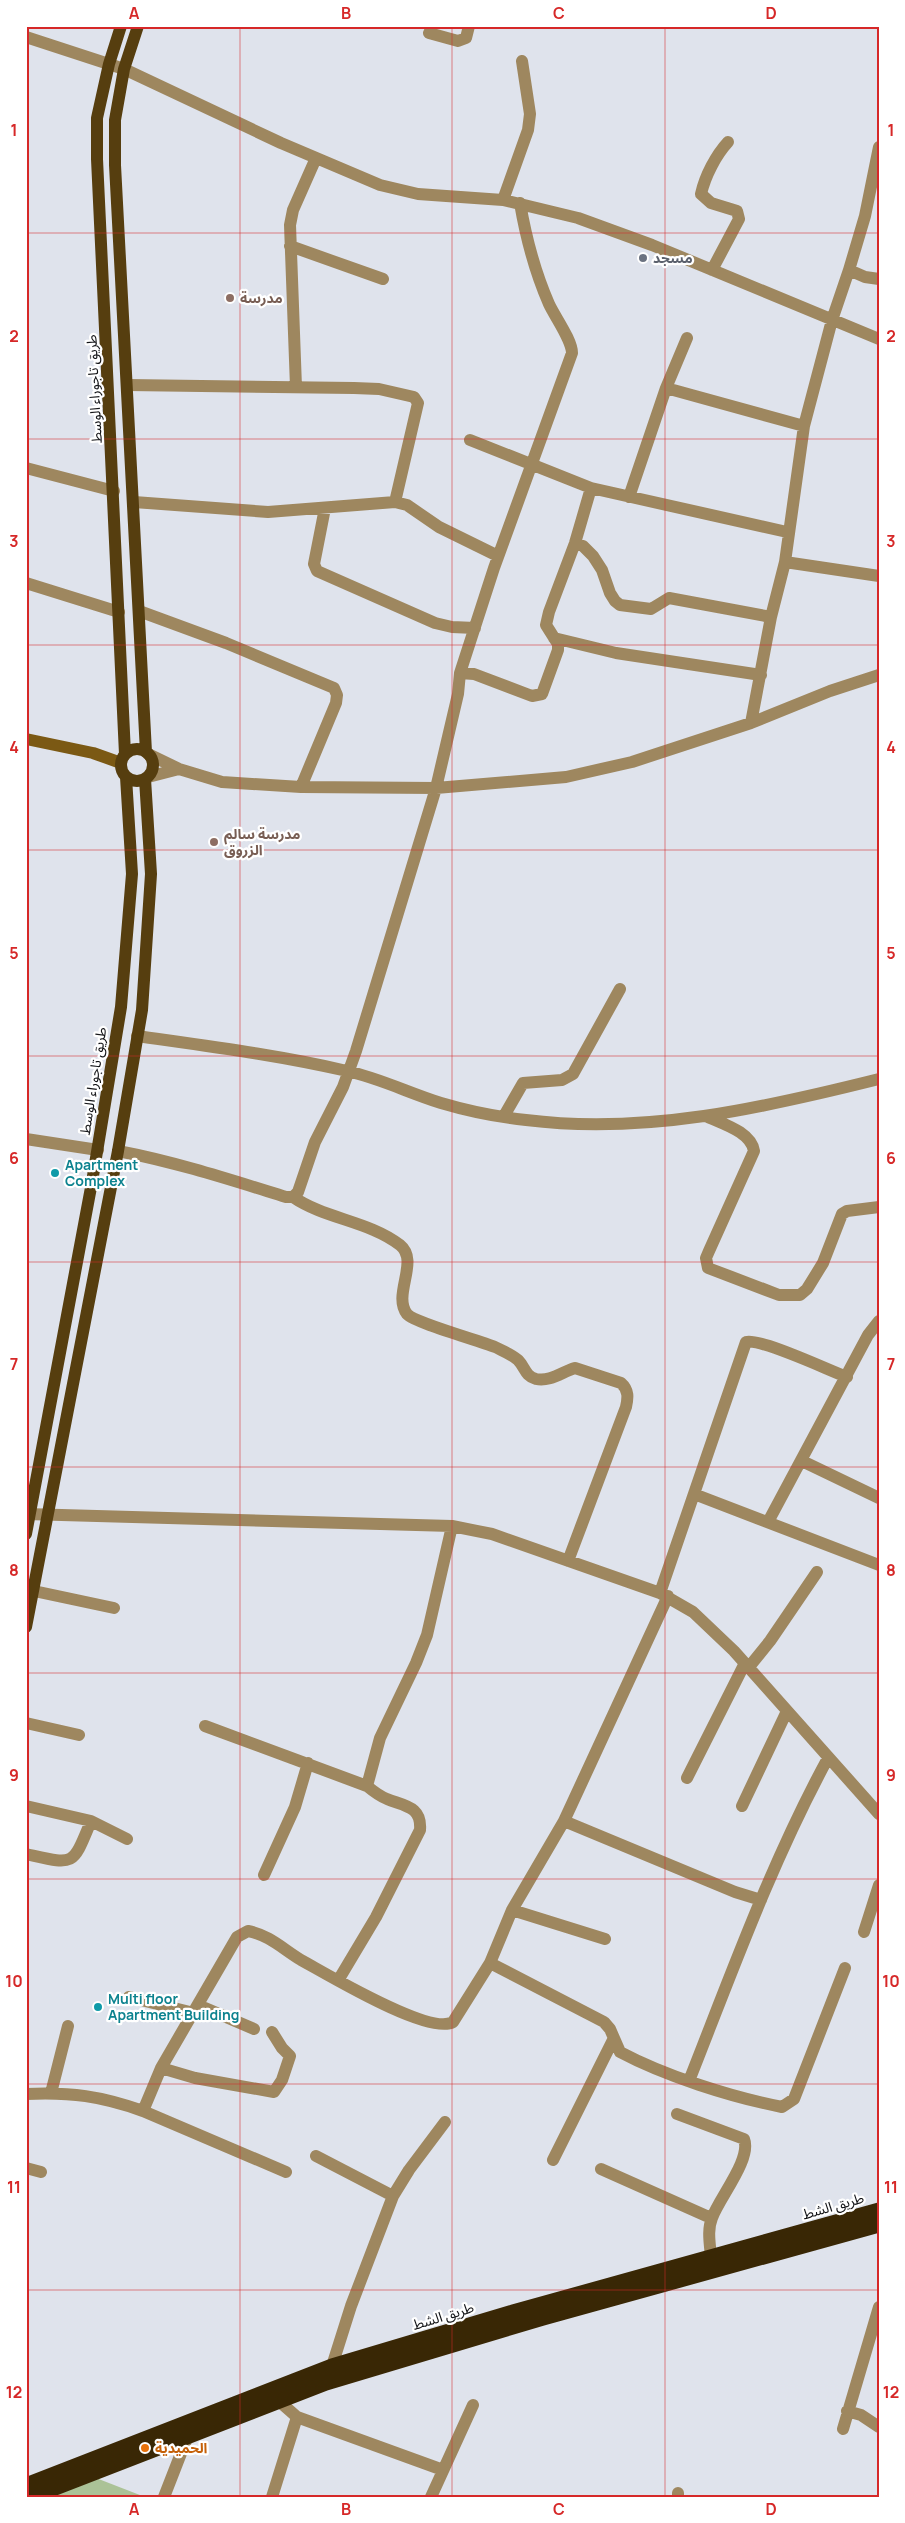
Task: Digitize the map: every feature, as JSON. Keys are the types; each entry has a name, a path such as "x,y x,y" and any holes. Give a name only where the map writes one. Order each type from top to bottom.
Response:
{"highway":[{"name":"طريق الشط","path":"26,2485 332,2366 513,2312 879,2210"},
{"path":"32,2497 326,2383 544,2318 879,2225"}],"main road":[{"name":"طريق تاجوراء الوسط","path":"121,26 109,64 97,118 97,151 114,491 123,758"},
{"path":"26,1627 50,1514 118,1151 142,1010 150,874 147,778 153,766 147,753 115,156 115,120 124,69 138,26"},
{"path":"147,753 135,749 123,758 121,771 126,778 135,782 147,778"},
{"name":"طريق تاجوراء الوسط","path":"26,1534 28,1514 98,1150 121,1007 132,874 126,778"}],"street":[{"path":"429,33 458,41 466,38 469,26"},
{"path":"26,37 124,69 316,158 400,191 520,203 610,229 879,340"},
{"path":"503,200 526,137 530,114 522,61"},
{"path":"712,270 739,219 737,211 711,203 701,194 703,185 721,150 728,142"},
{"path":"751,723 771,617 785,562 804,426 832,320 865,216 879,147"},
{"path":"296,387 290,246 293,210 316,158"},
{"path":"293,1197 298,1192 315,1142 350,1071 436,788 458,694 460,674 498,556 532,466 572,349 549,303 534,265 520,203"},
{"path":"290,246 383,279"},
{"path":"849,270 865,277 879,279"},
{"path":"628,497 666,388 687,338"},
{"path":"128,385 379,389 417,399 418,403 395,502"},
{"path":"666,388 804,426"},
{"path":"470,440 592,488 788,532"},
{"path":"26,468 114,491"},
{"path":"460,674 474,674 538,696 542,694 558,650 558,644 546,625 548,612 575,543 592,488"},
{"path":"134,502 268,512 395,502 407,505 439,527 498,556"},
{"path":"325,508 314,564 317,571 435,623 452,627 475,628"},
{"path":"575,543 583,546 593,556 602,570 614,601 620,605 651,609 669,598 771,617"},
{"path":"785,562 879,576"},
{"path":"26,583 119,612"},
{"path":"139,611 226,643 334,688 337,695 336,703 301,788"},
{"path":"554,638 616,653 761,675"},
{"path":"147,753 179,769 233,784 301,788 436,788 566,777 632,762 751,723 830,691 879,676"},
{"path":"26,739 123,758"},
{"path":"147,778 179,769"},
{"path":"504,1116 523,1083 562,1080 573,1074 620,989"},
{"path":"137,1036 238,1050 350,1071 442,1103 504,1116 526,1120 600,1125 708,1116 811,1096 879,1079"},
{"path":"708,1116 742,1134 753,1144 754,1151 706,1258 708,1268 779,1296 800,1295 807,1289 823,1263 842,1214 847,1211 879,1207"},
{"path":"26,1139 98,1150"},
{"path":"118,1151 182,1164 207,1174 240,1181 293,1197 316,1210 374,1232 403,1248 406,1254 403,1304 406,1313 412,1318 512,1355 520,1362 528,1376 536,1379 552,1378 575,1368 621,1383 626,1387 628,1397 626,1408 568,1561"},
{"path":"768,1522 848,1377 868,1335 879,1321"},
{"path":"143,2111 161,2068 237,1937 248,1931 263,1935 300,1959 339,1979 370,1998 411,2017 447,2026 458,2018 490,1963 512,1910 564,1821 664,1595 694,1494 746,1342 781,1351 848,1377"},
{"path":"802,1461 831,1477 879,1498"},
{"path":"694,1494 879,1565"},
{"path":"28,1514 452,1526 492,1534 664,1595 693,1612 747,1665 879,1814"},
{"path":"367,1786 380,1738 416,1664 427,1635 452,1526"},
{"path":"687,1778 747,1665 770,1640 817,1572"},
{"path":"34,1591 114,1608"},
{"path":"742,1806 787,1711"},
{"path":"26,1723 79,1735"},
{"path":"205,1726 367,1786 387,1799 408,1805 417,1812 421,1822 420,1830 376,1917 339,1979"},
{"path":"689,2081 761,1900 807,1796 828,1758"},
{"path":"264,1874 295,1807 308,1763"},
{"path":"26,1806 91,1821 127,1839"},
{"path":"26,1854 59,1862 71,1860 77,1854 91,1821"},
{"path":"564,1821 736,1892 761,1900"},
{"path":"864,1932 879,1885"},
{"path":"512,1910 605,1939"},
{"path":"490,1963 604,2022 610,2029 613,2040 620,2052 689,2081 782,2107 794,2099 845,1968"},
{"path":"128,1997 196,2009 254,2029"},
{"path":"52,2093 68,2026"},
{"path":"161,2068 195,2078 274,2092 282,2080 290,2056 282,2048 272,2032"},
{"path":"553,2160 613,2040"},
{"path":"26,2094 52,2093 106,2098 143,2111 286,2172"},
{"path":"677,2114 744,2139 747,2146 744,2158 712,2218 709,2235 711,2257"},
{"path":"332,2366 351,2306 394,2196 409,2170 445,2122"},
{"path":"316,2156 394,2196"},
{"path":"26,2168 42,2172"},
{"path":"601,2169 712,2218"},
{"path":"843,2430 847,2410 879,2307"},
{"path":"280,2402 297,2417 443,2470"},
{"path":"431,2497 473,2405"},
{"path":"847,2410 861,2415 879,2427"},
{"path":"272,2497 297,2417"},
{"path":"164,2497 187,2438"}],"green space":[{"path":"96,2478 145,2497 52,2497"}],"place":[{"name":"مسجد","path":"643,258"},
{"name":"مدرسة","path":"230,298"},
{"name":"مدرسة سالم الزروق","path":"214,842"},
{"name":"Apartment Complex","path":"55,1173"},
{"name":"Multi floor Apartment Building","path":"98,2007"},
{"name":"الحميدية","path":"145,2448"}]}
